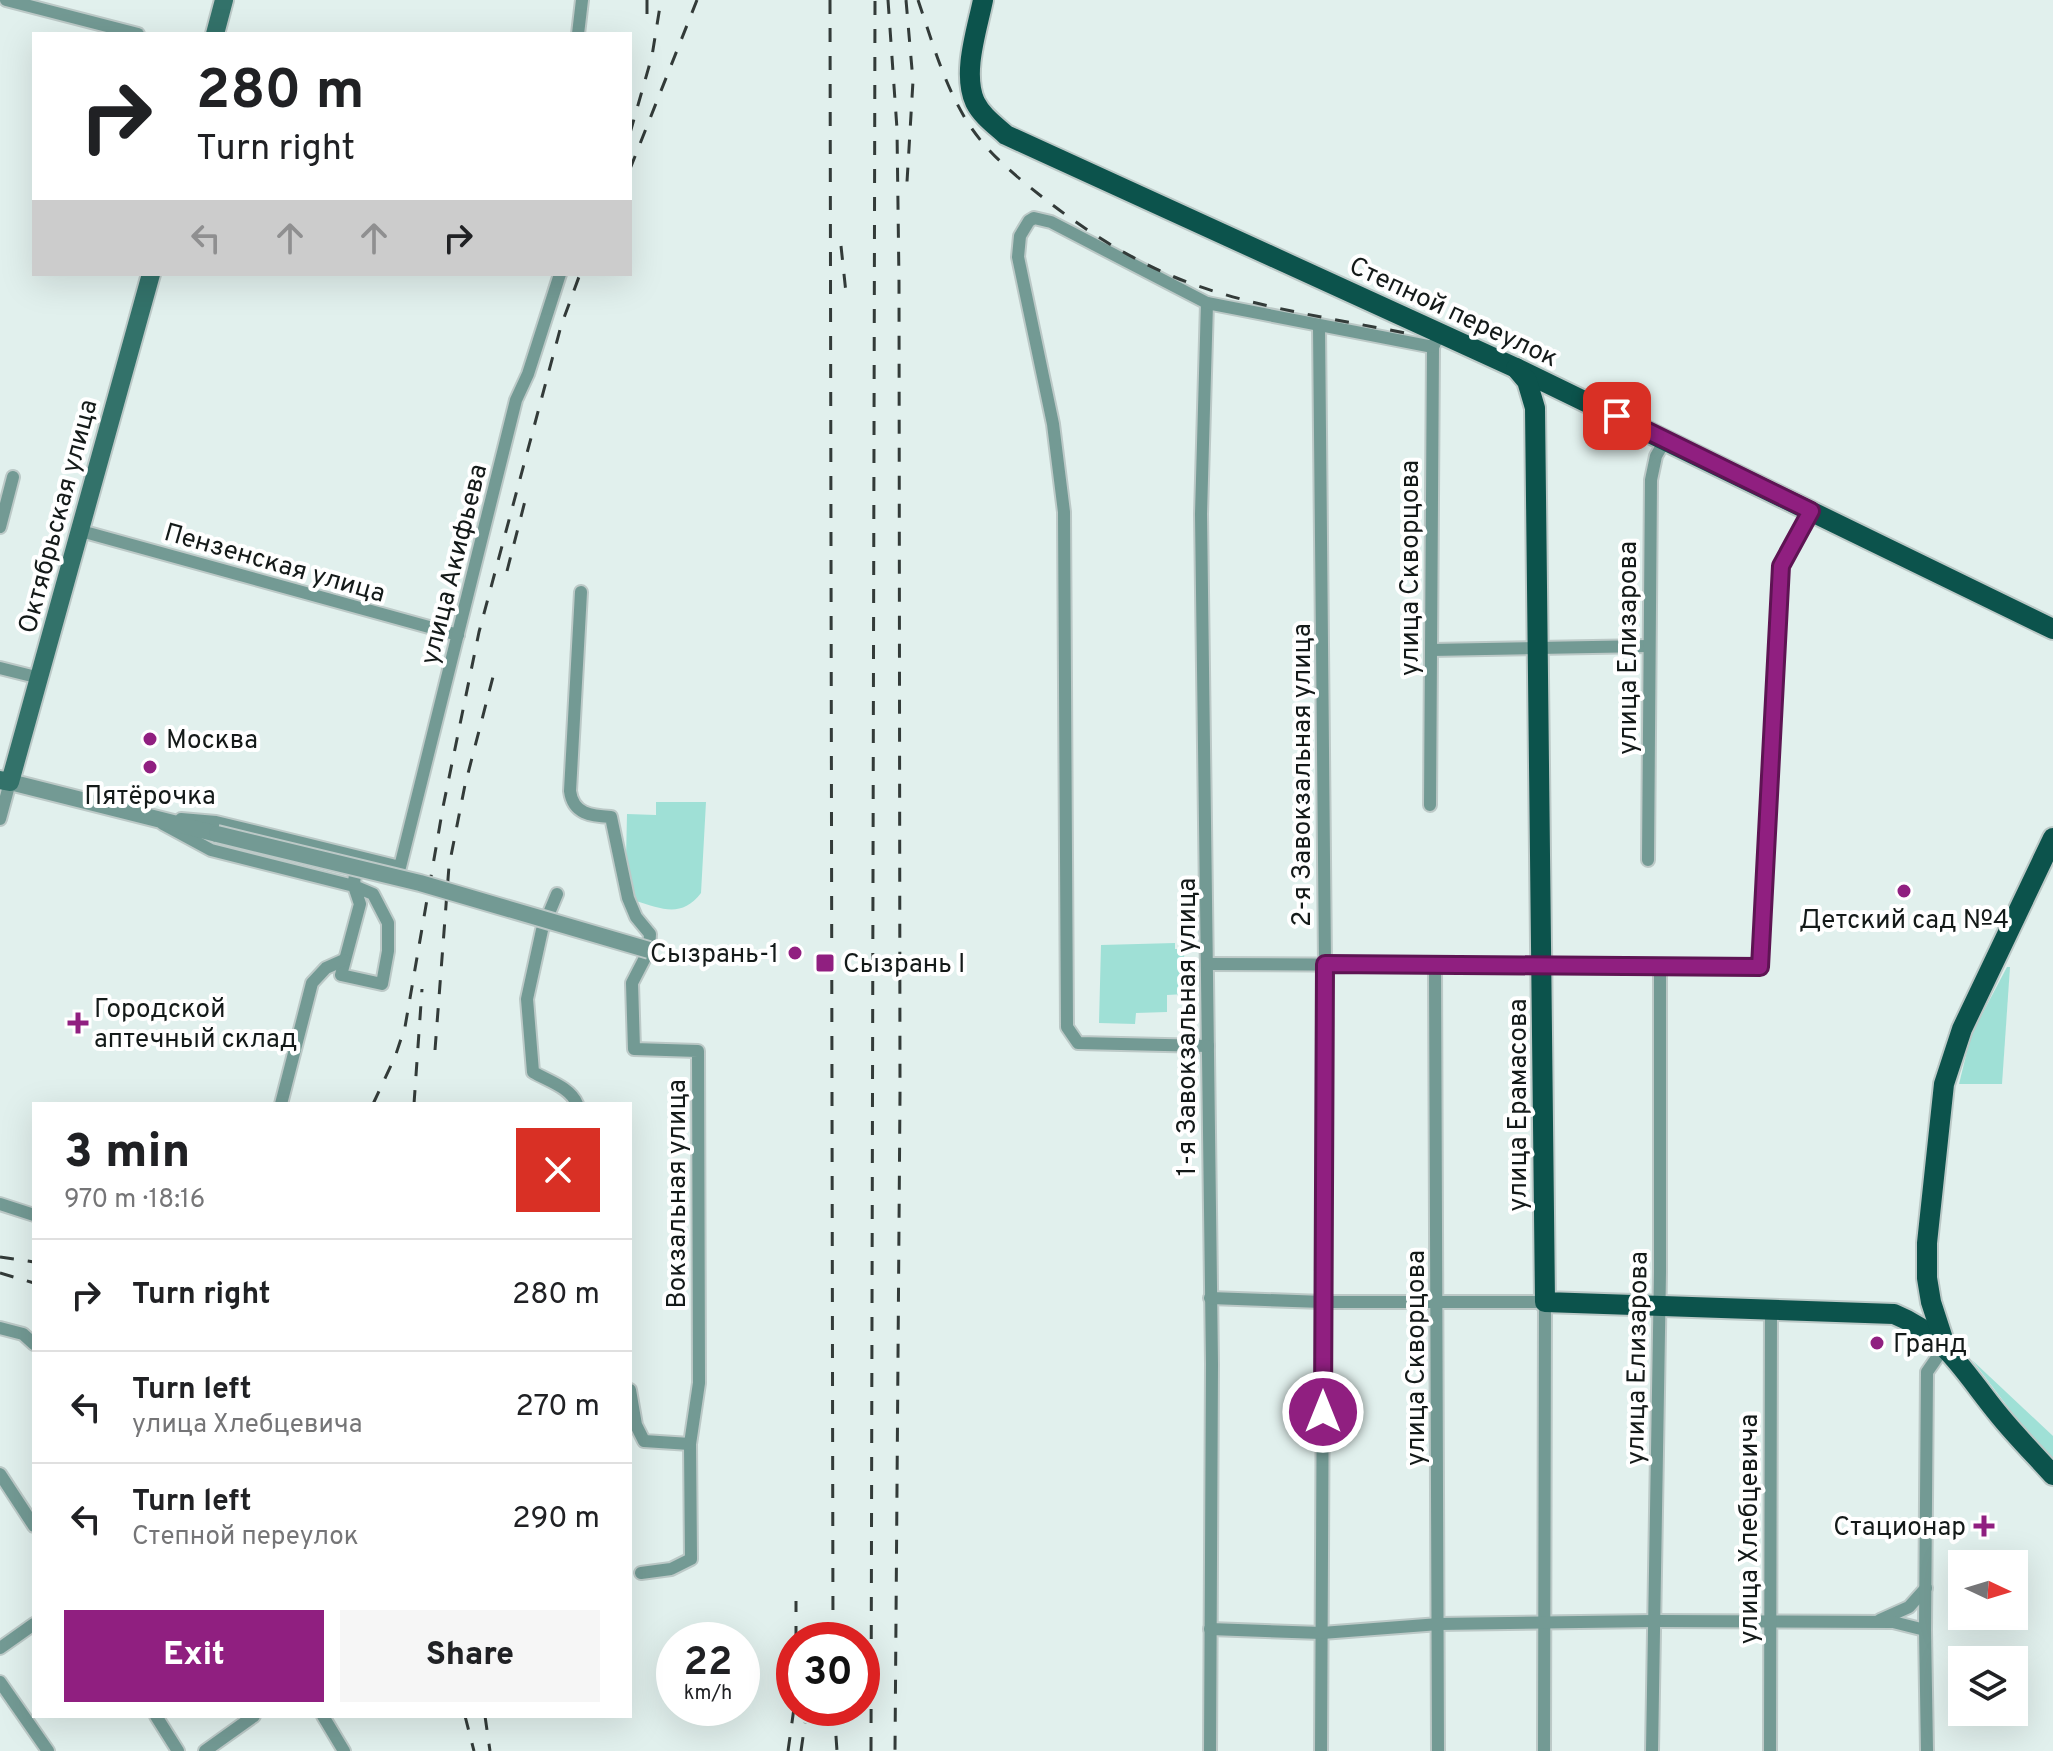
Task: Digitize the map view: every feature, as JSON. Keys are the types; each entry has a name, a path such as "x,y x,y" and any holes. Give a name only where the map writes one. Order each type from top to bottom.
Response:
{"main road":[{"path":"216,32 224,0"},
{"name":"Степной переулок","path":"983,0 970,82 975,101 984,116 1006,135 1436,340 1516,368 1568,392 2053,629"},
{"name":"Октябрьская улица","path":"5,781 40,678 150,276"},
{"name":"улица Ерамасова","path":"1516,368 1532,391 1535,408 1545,1302"},
{"path":"1535,408 1545,394 1568,392"},
{"path":"1945,1346 1927,1278 1927,1243 1944,1084 1962,1029 2053,838"},
{"path":"1894,1314 1911,1305 1927,1278"},
{"path":"1545,1302 1894,1314 1928,1330 1945,1346 2001,1418 2053,1475"}],"street":[{"path":"6,0 130,32"},
{"path":"578,32 582,0"},
{"path":"1208,1046 1078,1043 1067,1027 1064,512 1053,424 1019,267 1020,236 1034,218 1051,222 1207,303 1319,326 1436,340"},
{"name":"улица Акифьева","path":"357,856 400,867 516,400 528,374 559,276"},
{"name":"1-я Завокзальная улица","path":"1207,303 1201,514 1212,1364 1210,1751"},
{"name":"2-я Завокзальная улица","path":"1319,326 1325,964 1321,1751"},
{"name":"улица Скворцова","path":"1430,805 1436,340"},
{"name":"улица Елизарова","path":"1648,860 1651,480 1656,456 1666,439"},
{"path":"0,527 13,477"},
{"path":"1208,964 1760,967 1781,566 1811,511"},
{"name":"Пензенская улица","path":"81,531 458,635"},
{"path":"5,781 420,883 647,955 650,934 636,917 628,898 611,817 579,811 571,800 581,592"},
{"path":"1431,650 1648,646"},
{"path":"0,668 40,678"},
{"name":"Октябрьская улица","path":"0,819 5,781"},
{"path":"150,817 211,850 354,886 373,894 388,923 388,951 382,984 341,975 360,904 354,886 357,856 216,822 150,817"},
{"path":"557,894 542,930 527,999 533,1072 561,1086 576,1102"},
{"name":"Вокзальная улица","path":"641,1573 671,1569 691,1559 690,1444 699,1383 698,1051 634,1049 632,983 647,955"},
{"path":"282,1102 312,983 326,968 344,960"},
{"name":"улица Скворцова","path":"1435,965 1438,1751"},
{"name":"улица Елизарова","path":"1652,1751 1659,1304 1660,966"},
{"path":"0,1204 32,1214"},
{"path":"1210,1298 1323,1302 1545,1302"},
{"name":"улица Ерамасова","path":"1544,1751 1545,1302"},
{"name":"улица Хлебцевича","path":"1770,1751 1771,1308"},
{"path":"0,1328 23,1334 32,1342"},
{"path":"1927,1751 1927,1372 1945,1346"},
{"path":"632,1402 636,1425 644,1441 690,1444"},
{"path":"0,1474 32,1523"},
{"path":"1875,1622 1909,1607 1926,1588"},
{"path":"1210,1629 1322,1633 1439,1624 1769,1621 1893,1622 1925,1630"},
{"path":"0,1648 32,1625"},
{"path":"0,1682 48,1751"},
{"path":"157,1718 178,1751"},
{"path":"205,1751 251,1718"},
{"path":"324,1718 344,1751"}],"green space":[{"path":"656,802 706,802 701,893 679,909 663,909 636,901 626,860 627,814 656,815"},
{"path":"1175,943 1175,949 1184,949 1185,994 1167,995 1167,1012 1136,1013 1135,1024 1099,1023 1101,945"},
{"path":"2007,967 2010,967 2002,1084 1959,1084 1971,1035"},
{"path":"1972,1360 2053,1436 2053,1464 2046,1457"}],"railway":[{"path":"647,0 647,14"},
{"path":"632,126 652,56 661,0"},
{"path":"632,164 697,0"},
{"path":"830,0 833,1622"},
{"path":"871,1751 875,0"},
{"path":"888,0 897,129 899,282 900,1094 895,1751"},
{"path":"906,0 913,81 907,182"},
{"path":"918,0 944,75 972,129 1009,170 1077,223 1135,258 1198,286 1274,307 1405,333"},
{"path":"841,246 846,293"},
{"path":"374,1102 405,1027 443,807 479,632 561,326 579,276"},
{"path":"507,571 525,501"},
{"path":"435,1050 449,866 465,785 494,673"},
{"path":"414,1102 422,989"},
{"path":"0,1257 32,1262"},
{"path":"0,1273 32,1282"},
{"path":"796,1601 796,1622"},
{"path":"466,1718 474,1751"},
{"path":"485,1718 490,1751"},
{"path":"788,1751 791,1726"},
{"path":"801,1751 805,1726"},
{"path":"835,1726 837,1751"}],"place":[{"name":"Москва","path":"150,739"},
{"name":"Пятёрочка","path":"150,767"},
{"name":"Детский сад №4","path":"1904,891"},
{"name":"Сызрань-1","path":"795,953"},
{"name":"Сызрань I","path":"825,963"},
{"name":"Городской аптечный склад","path":"78,1023"},
{"name":"Гранд","path":"1877,1343"},
{"name":"Стационар","path":"1984,1526"}],"route":[{"path":"1323,1412 1325,964 1760,967 1781,566 1811,511 1617,416"}]}
